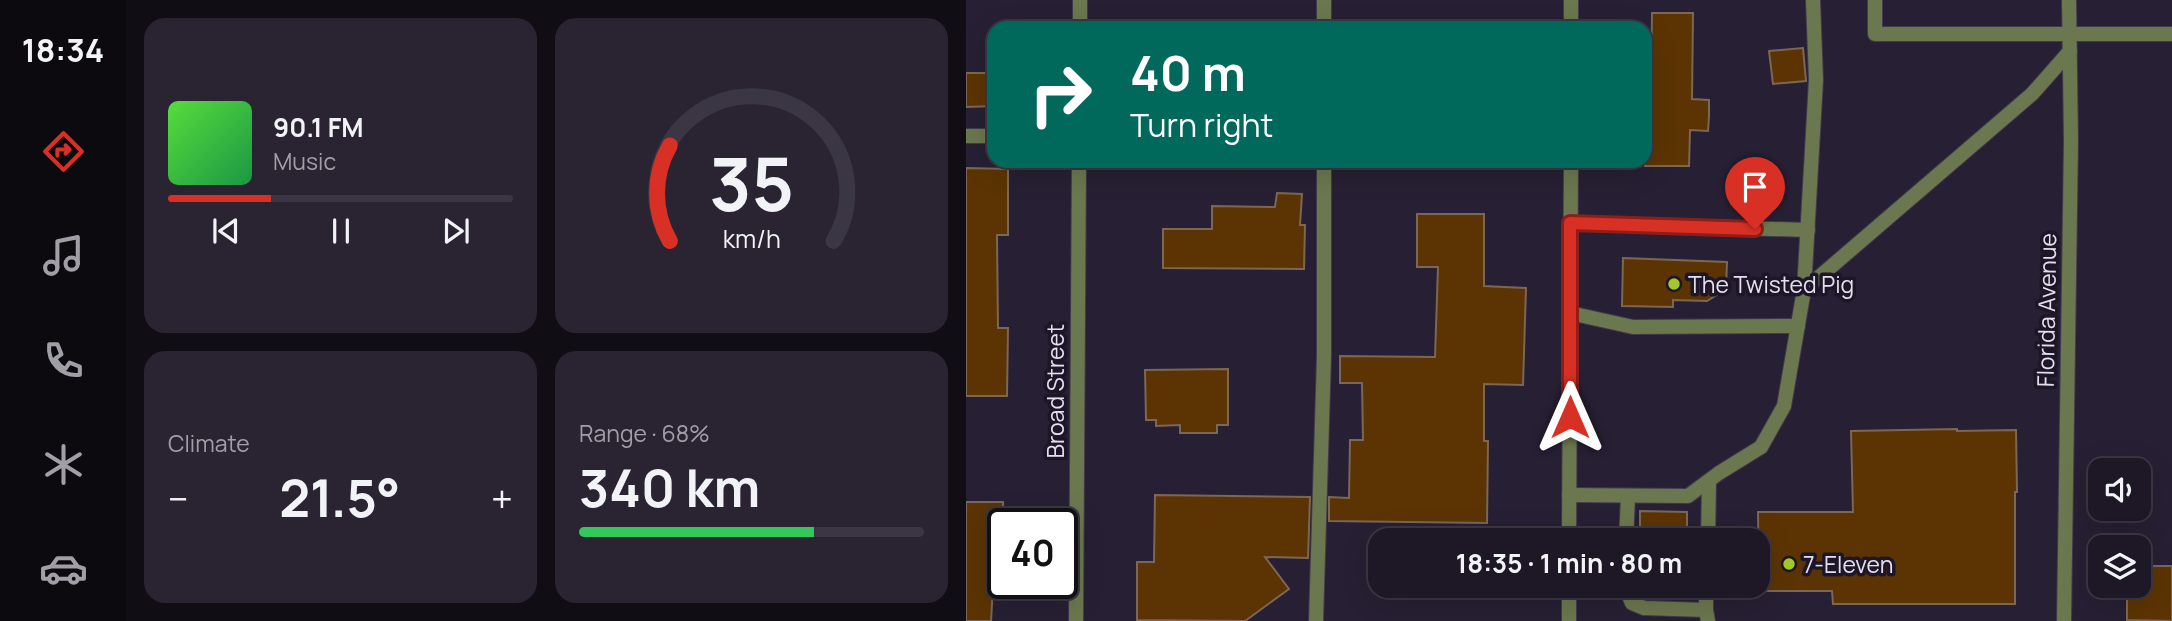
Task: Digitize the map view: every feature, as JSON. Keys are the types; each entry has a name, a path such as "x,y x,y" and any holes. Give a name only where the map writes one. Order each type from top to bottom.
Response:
{"street":[{"path":"1080,0 1080,21"},
{"path":"1324,0 1324,21"},
{"path":"1571,0 1571,21"},
{"path":"1569,495 1688,496 1761,447 1784,406 1804,290 1816,80 1813,0"},
{"path":"1875,0 1875,34 2172,34"},
{"name":"Florida Avenue","path":"2064,621 2071,141 2069,0"},
{"path":"1804,290 2032,94 2070,51"},
{"path":"966,136 987,136"},
{"name":"Broad Street","path":"1076,621 1079,168"},
{"path":"1317,621 1324,356 1324,168"},
{"path":"1569,528 1571,168"},
{"path":"1570,223 1808,230"},
{"path":"1570,313 1633,327 1798,326"},
{"path":"1707,528 1709,482"},
{"path":"1627,528 1628,496"},
{"path":"1569,598 1569,621"},
{"path":"1630,598 1632,603 1644,608 1707,616 1706,598"}],"building":[{"path":"1652,13 1693,13 1692,99 1709,100 1709,116 1708,131 1690,130 1689,166 1652,166"},
{"path":"1803,48 1806,81 1773,84 1769,51"},
{"path":"966,73 987,73 987,106 966,107"},
{"path":"966,168 1008,169 1008,235 997,235 998,328 1008,328 1007,396 966,396"},
{"path":"1277,193 1302,194 1300,225 1305,225 1304,269 1163,268 1163,229 1212,229 1212,206 1275,207"},
{"path":"1417,214 1484,214 1484,286 1526,288 1523,385 1484,384 1484,441 1488,441 1487,523 1329,521 1329,497 1349,498 1350,440 1363,440 1362,383 1340,383 1340,356 1435,357 1438,267 1417,267"},
{"name":"The Twisted Pig","path":"1623,258 1727,262 1726,289 1707,301 1673,300 1673,307 1622,306"},
{"path":"1228,369 1228,425 1217,425 1217,433 1180,433 1180,425 1156,426 1156,420 1146,420 1145,370"},
{"path":"2016,430 2015,604 1833,604 1832,591 1770,591 1770,528 1758,528 1758,512 1853,512 1851,431"},
{"path":"1155,495 1310,497 1308,558 1265,557 1289,589 1245,621 1137,620 1137,562 1154,562"},
{"path":"966,502 1003,502 1003,508 987,508 987,599 992,599 991,621 966,621"},
{"path":"1640,511 1687,512 1687,528 1640,528"},
{"path":"2151,566 2172,566 2172,621 2127,620 2127,598 2151,598"}],"place":[{"name":"The Twisted Pig","path":"1674,284"},
{"name":"7-Eleven","path":"1789,564"}],"route":[{"path":"1570,417 1570,223 1755,229"}]}
